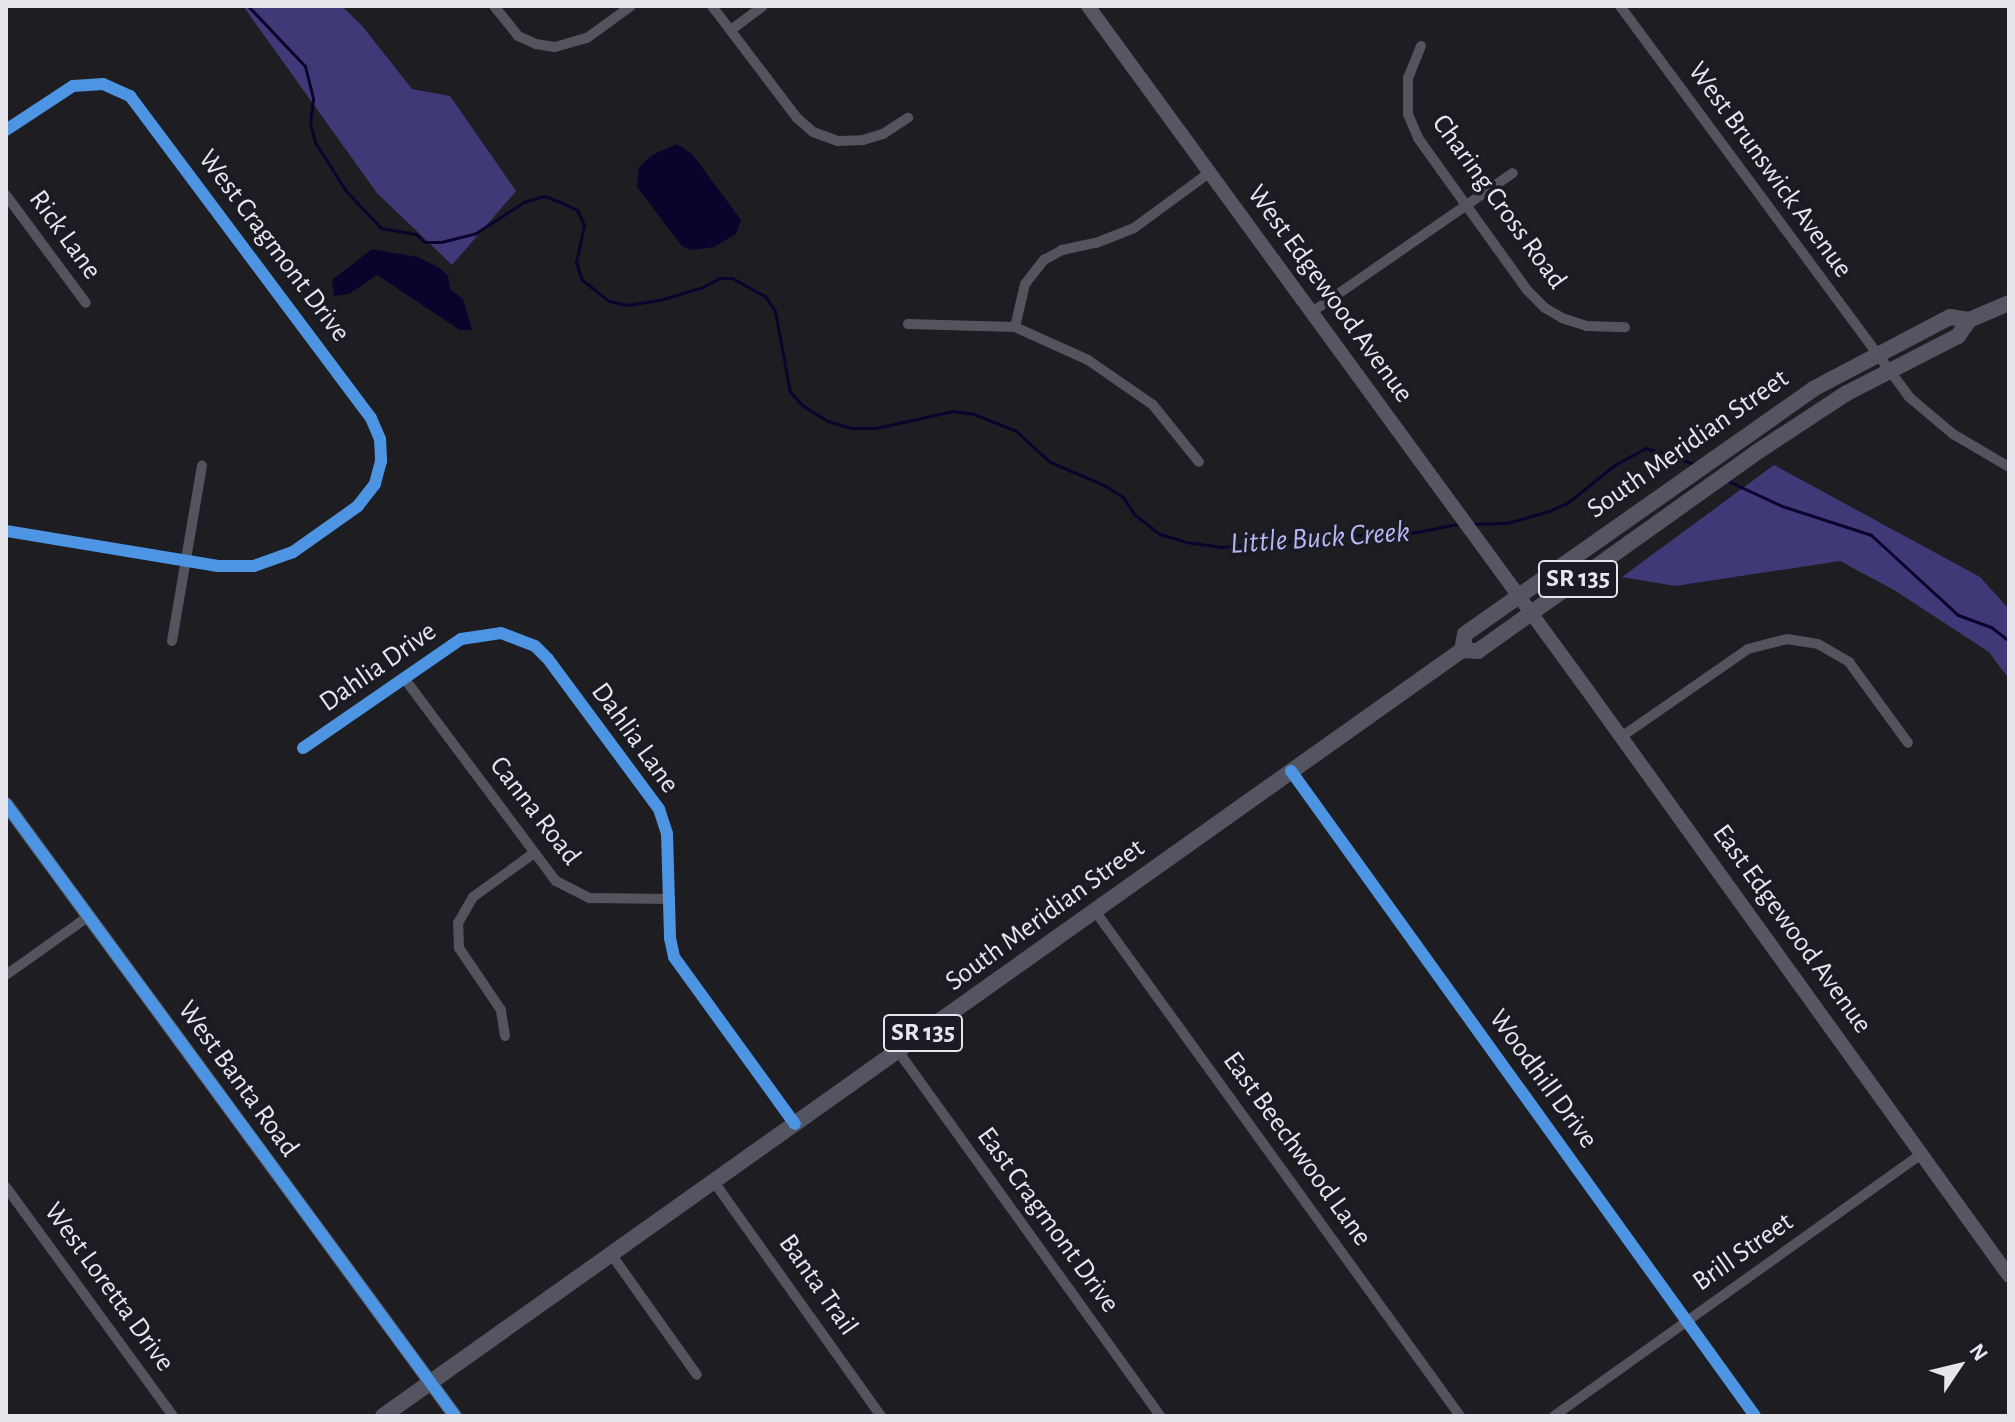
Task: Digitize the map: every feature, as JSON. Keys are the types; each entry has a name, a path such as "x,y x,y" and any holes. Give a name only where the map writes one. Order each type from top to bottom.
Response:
{"main road":[{"name":"West Edgewood Avenue","path":"1088,6 1531,613"},
{"name":"South Meridian Street","path":"383,1416 1462,650 1478,651 1882,362 1950,317 1969,320 2009,303"},
{"name":"South Meridian Street","path":"1462,650 1465,634 1732,443 1813,389 1882,362"},
{"name":"East Edgewood Avenue","path":"1531,613 2009,1276"}],"street":[{"path":"494,6 514,32 536,44 568,46 587,38 631,6"},
{"path":"712,6 797,118 813,132 838,141 863,140 883,134 908,118"},
{"path":"731,30 763,6"},
{"name":"West Brunswick Avenue","path":"1620,6 1882,362 1930,417 2009,467"},
{"name":"Charing Cross Road","path":"1421,46 1408,78 1408,114 1420,142 1527,290 1545,308 1577,324 1625,327"},
{"name":"West Cragmont Drive","path":"6,130 69,87 99,83 122,90 140,106 371,418 380,439 381,461 375,484 362,502 284,556 244,567 186,561"},
{"path":"1015,327 1025,284 1044,260 1062,250 1106,240 1134,228 1209,173"},
{"path":"1312,312 1513,173"},
{"name":"Rick Lane","path":"6,195 86,303"},
{"path":"908,324 1015,327 1088,360 1127,384 1166,419 1199,462"},
{"path":"172,641 202,466"},
{"path":"6,531 186,561"},
{"name":"Dahlia Drive","path":"303,748 457,642 476,634 501,633 528,643"},
{"path":"1621,737 1748,649 1787,639 1818,644 1849,662 1908,743"},
{"name":"Dahlia Lane","path":"528,643 548,659 659,809 667,834 670,938 676,961 795,1124"},
{"name":"Canna Road","path":"404,678 556,881 574,893 601,899 670,899"},
{"name":"Woodhill Drive","path":"1291,771 1755,1416"},
{"name":"West Banta Road","path":"6,804 455,1416"},
{"path":"505,1036 501,1010 459,948 458,923 473,897 534,853"},
{"name":"East Beechwood Lane","path":"1095,911 1460,1416"},
{"path":"6,975 89,916"},
{"name":"East Cragmont Drive","path":"898,1051 1160,1416"},
{"name":"Brill Street","path":"1554,1416 1921,1154"},
{"name":"Banta Trail","path":"714,1182 881,1416"},
{"name":"West Loretta Drive","path":"6,1187 173,1416"},
{"path":"611,1254 697,1375"}],"shaded area":[{"path":"243,6 342,6 363,27 412,89 450,96 516,191 452,265 377,193"},
{"path":"677,144 693,155 741,220 736,234 714,247 691,250 682,246 637,187 639,167 652,155"},
{"path":"372,249 418,257 441,269 448,276 450,289 463,299 472,330 460,330 377,275 349,294 334,296 332,280"},
{"path":"1774,465 1980,577 2009,609 2009,679 1989,652 1894,590 1840,561 1675,586 1622,577"}],"waterway":[{"name":"Little Buck Creek","path":"248,6 305,66 313,99 310,123 315,142 346,191 381,228 416,234 424,242 441,242 476,233 524,202 544,196 563,203 577,210 584,225 576,262 582,280 609,301 627,305 663,299 703,287 719,278 732,278 765,296 775,311 790,392 802,405 828,421 851,428 876,428 953,411 974,414 1016,431 1050,462 1104,485 1123,497 1134,514 1160,534 1186,542 1222,547 1360,535 1395,536 1458,524"},
{"name":"Little Buck Creek","path":"1474,524 1507,523 1549,511 1567,503 1616,464 1646,448 1694,464"},
{"name":"Little Buck Creek","path":"1726,480 1782,506 1871,535 1958,615 1991,627 2009,641"}],"cycle path":[{"path":"6,130 73,86 103,84 130,96 371,418 380,439 381,461 375,484 358,506 293,552 254,566 218,566 6,531"},
{"path":"303,748 461,639 501,633 535,646 548,659 659,809 667,834 670,938 674,957 795,1124"},
{"path":"1291,771 1755,1416"},
{"path":"6,804 455,1416"}]}
